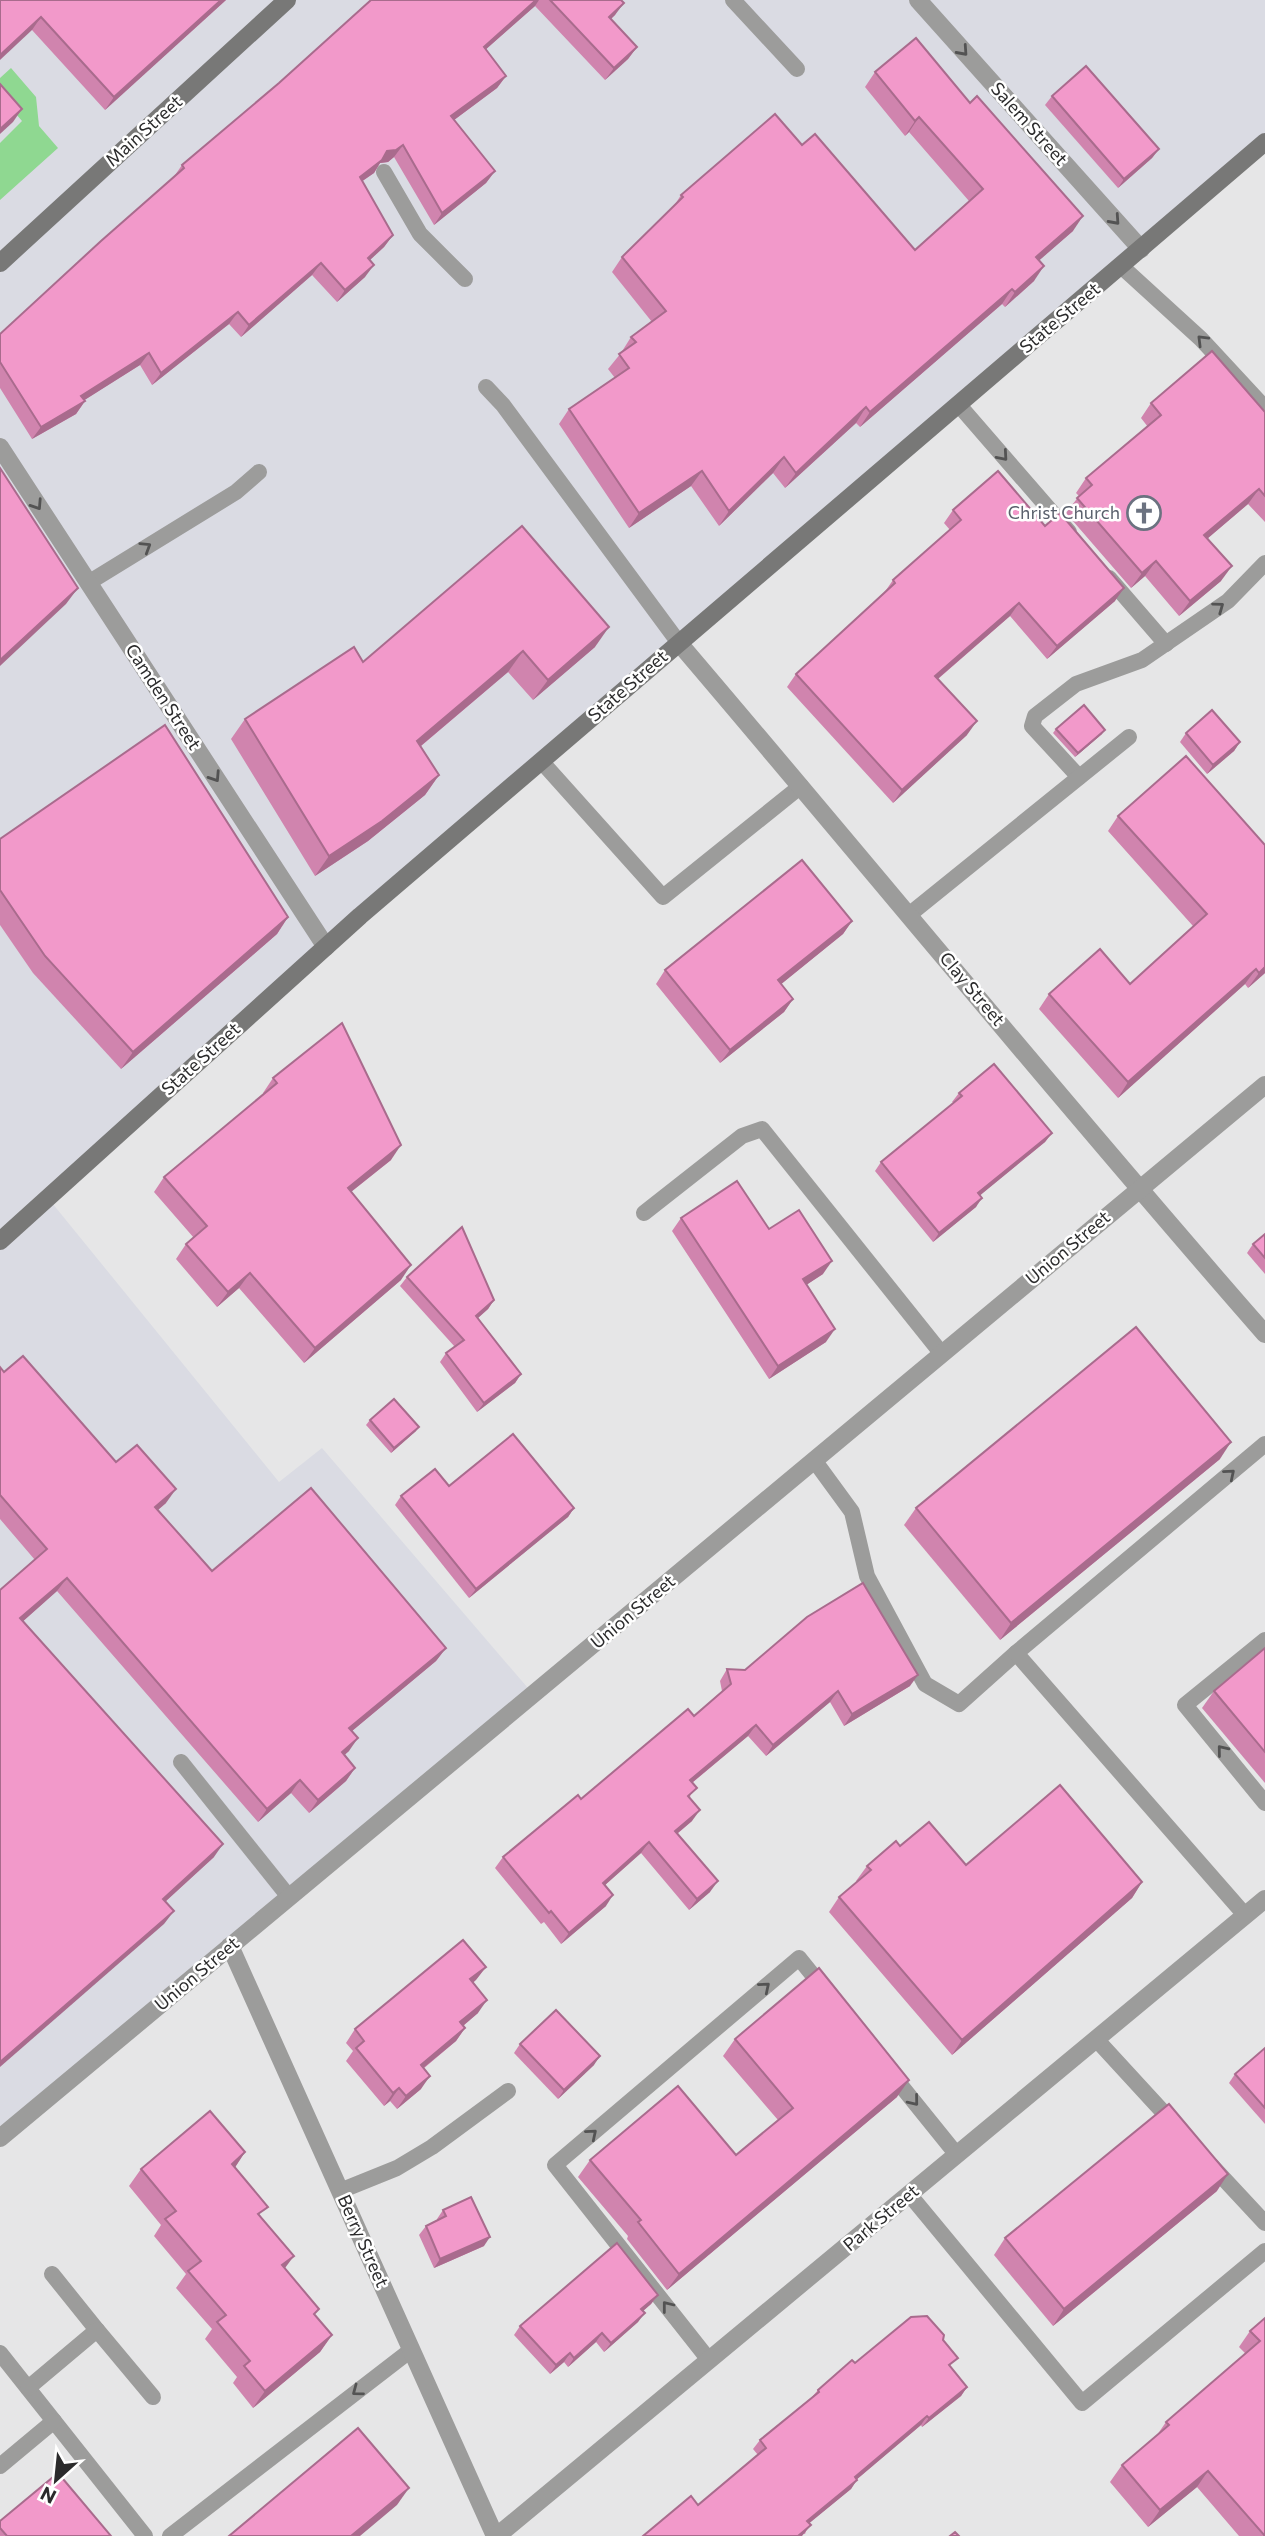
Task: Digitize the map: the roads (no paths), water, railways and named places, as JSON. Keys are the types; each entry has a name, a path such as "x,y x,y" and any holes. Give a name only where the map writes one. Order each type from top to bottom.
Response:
{"street":[{"name":"Main Street","path":"0,263 287,0"},
{"name":"Salem Street","path":"918,0 1141,249"},
{"name":"State Street","path":"0,1241 326,947 1265,142"},
{"name":"Camden Street","path":"0,447 326,947"},
{"name":"Clay Street","path":"679,643 910,914 1139,1190 1265,1334"},
{"name":"Union Street","path":"0,2138 1265,1085"},
{"name":"Park Street","path":"496,2536 1265,1899"},
{"name":"Berry Street","path":"230,1946 496,2536"}],"lane":[{"path":"733,0 797,69"},
{"path":"384,172 420,234 465,279"},
{"path":"1121,266 1201,339 1265,408"},
{"path":"486,387 503,405 679,643"},
{"path":"958,404 1079,543"},
{"path":"88,583 236,492 259,472"},
{"path":"1097,563 1166,644"},
{"path":"1079,778 1032,726 1035,716 1076,684 1142,660 1227,601 1265,563"},
{"path":"910,914 1129,737"},
{"path":"541,761 663,897 801,786"},
{"path":"644,1213 742,1136 762,1129 942,1354"},
{"path":"814,1460 852,1512 867,1576 925,1684 959,1704 1265,1444"},
{"path":"1265,1640 1185,1705 1265,1803"},
{"path":"1016,1653 1245,1915"},
{"path":"181,1762 289,1897"},
{"path":"709,2360 555,2165 799,1958 834,2002"},
{"path":"1096,2039 1265,2223"},
{"path":"878,2057 957,2155"},
{"path":"340,2192 397,2168 432,2147 508,2091"},
{"path":"909,2194 1082,2403 1265,2251"},
{"path":"52,2274 153,2397"},
{"path":"28,2388 97,2330"},
{"path":"170,2536 411,2350"},
{"path":"0,2353 145,2536"},
{"path":"0,2466 54,2421"}],"place":[{"name":"Christ Church","path":"1144,513"}]}
